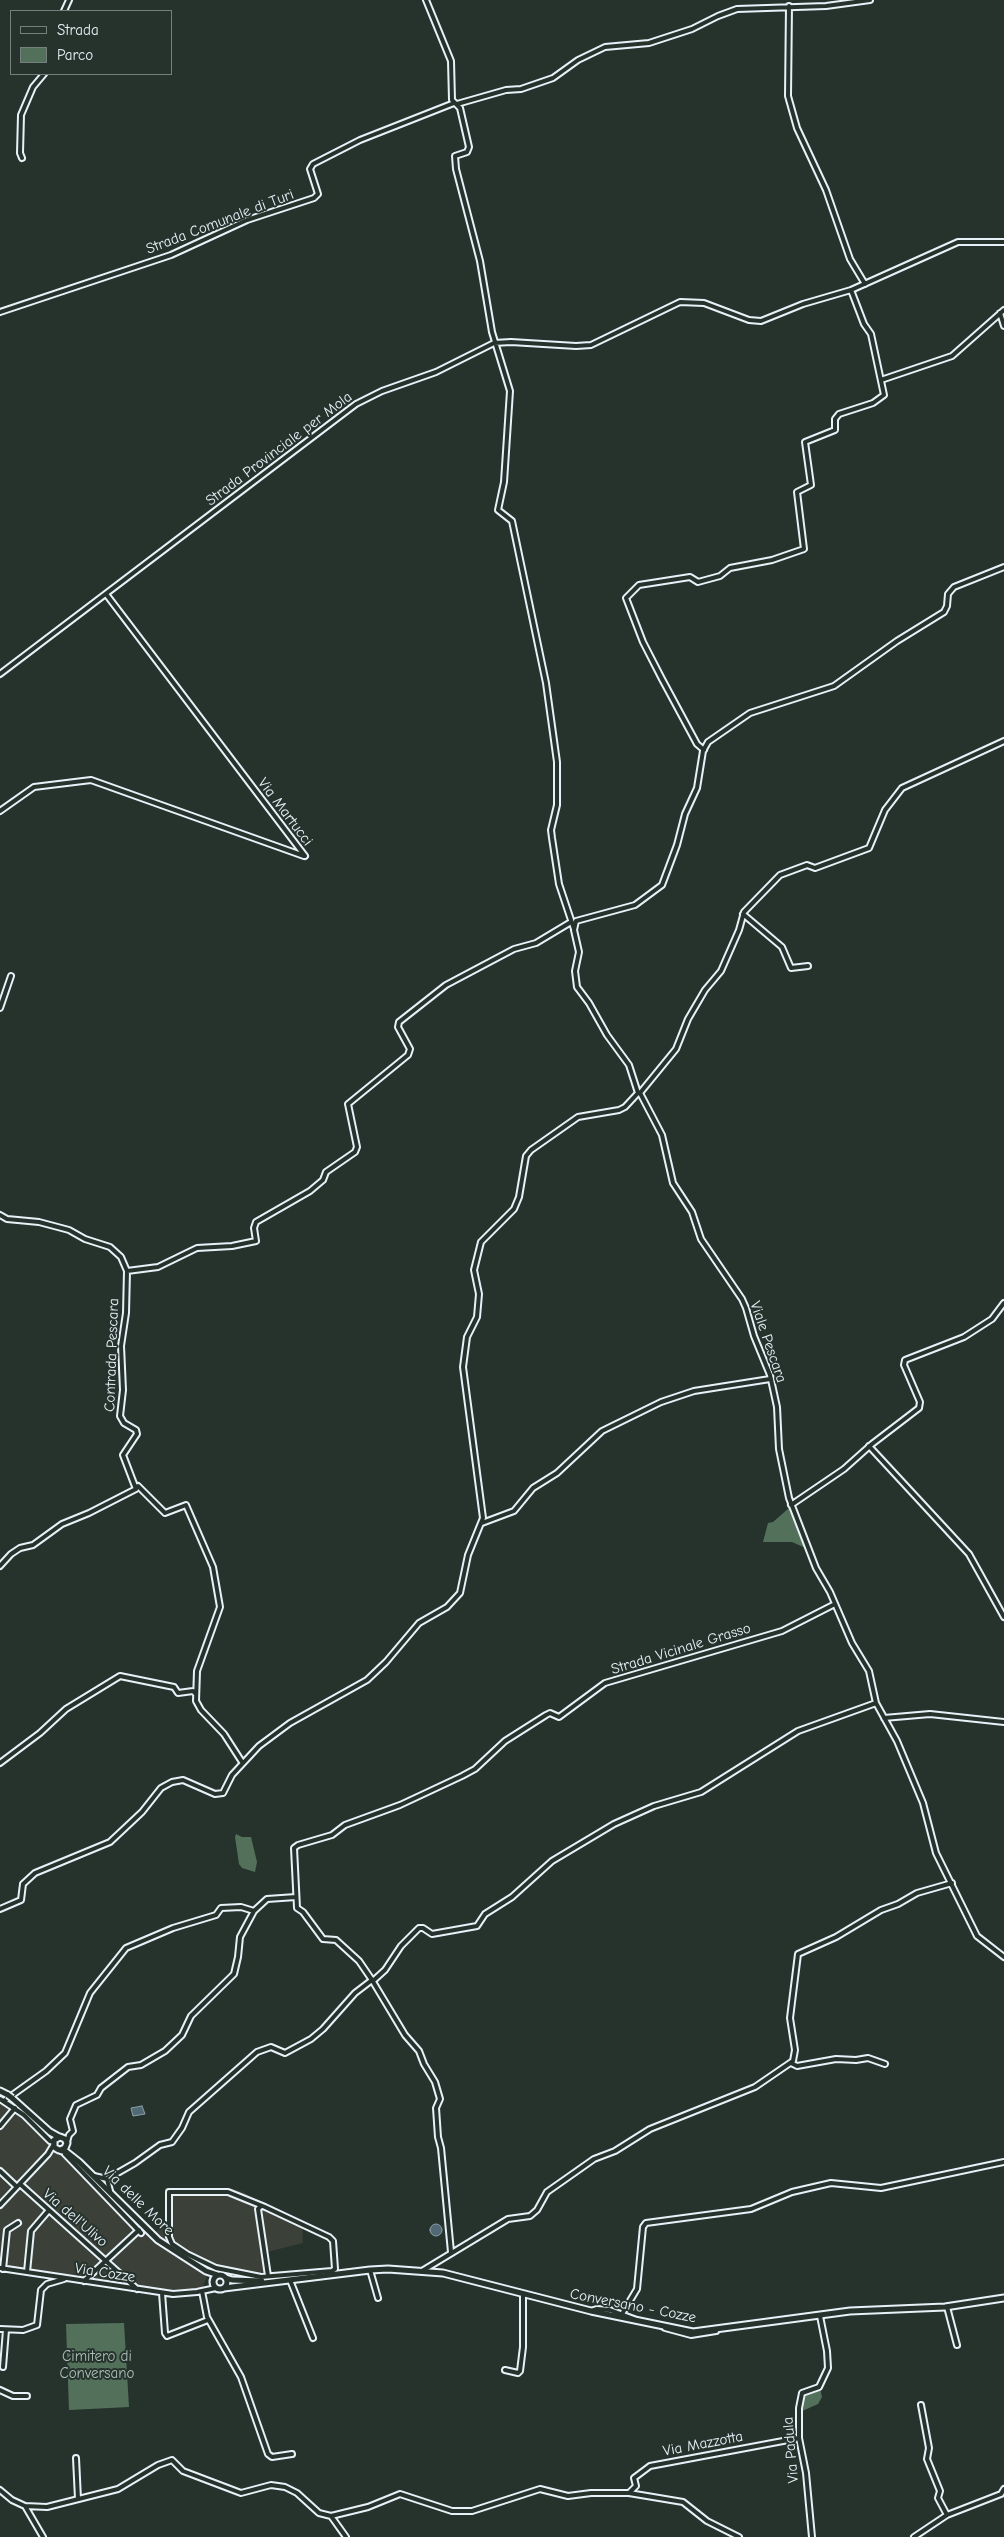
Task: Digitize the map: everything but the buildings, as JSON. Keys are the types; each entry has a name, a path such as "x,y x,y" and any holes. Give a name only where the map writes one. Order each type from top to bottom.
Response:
{"main road":[{"path":"0,2090 50,2132 57,2140 60,2150 79,2162"},
{"path":"57,2140 67,2142 79,2162"},
{"path":"60,2150 65,2148 67,2142"},
{"name":"Via delle More","path":"79,2162 158,2240 212,2273"},
{"name":"Conversano - Cozze","path":"290,2280 370,2270 457,2275 591,2311 663,2328 693,2332 850,2311 947,2307 1004,2298"},
{"path":"212,2273 232,2280 290,2280"},
{"path":"212,2273 214,2283"},
{"path":"212,2273 214,2283"},
{"path":"224,2288 227,2282 226,2278"},
{"path":"214,2283 224,2288 290,2280"}],"street":[{"path":"426,0 450,57 452,98 456,103 469,147 466,152 454,156 480,261 494,343"},
{"path":"456,103 506,90 522,89 553,78 578,60 605,47 649,43 692,30 718,16 746,7 870,0"},
{"path":"790,6 788,96 797,129 824,184 850,260 864,284"},
{"path":"22,158 20,154 22,112 33,87 43,75"},
{"name":"Strada Comunale di Turi","path":"0,312 171,255 247,220 314,198 318,194 310,169 313,164 360,140 456,103"},
{"name":"Strada Provinciale per Mola","path":"0,674 356,404 386,389 436,372 494,343 524,342 587,346 665,308 685,301 704,303 752,320 761,321 803,304 851,290 958,242 1004,242"},
{"path":"704,750 697,744 662,680 643,642 626,598 639,585 690,577 698,582 720,576 730,568 772,560 804,549 797,492 811,485 804,442 835,430 835,418 839,414 882,398 884,395 871,334 864,324 851,290"},
{"path":"881,380 952,356 1004,310"},
{"path":"1000,313 1004,326"},
{"name":"Viale Pescara","path":"494,343 511,396 504,482 498,510 512,521 546,683 557,762 558,805 551,830 559,884 579,945 579,956 575,971 577,987 590,1003 607,1035 629,1065 639,1093 665,1142 673,1183 692,1212 701,1239 742,1299 770,1379 779,1418 779,1449 791,1505 804,1532 816,1568 830,1592 852,1643 869,1671 876,1703 921,1797 936,1853 977,1936 1004,1957"},
{"path":"574,930 574,925 579,919 635,905 662,885 677,845 684,814 699,781 704,750 708,742 750,713 834,686 897,641 944,612 947,606 948,594 952,589 1004,567"},
{"name":"Via Martucci","path":"0,811 34,787 91,780 305,856 106,594"},
{"path":"0,1909 21,1900 24,1884 35,1873 84,1851 110,1842 142,1812 160,1788 177,1780 183,1780 219,1795 223,1792 242,1762 290,1724 367,1680 386,1662 419,1623 450,1604 463,1585 468,1555 482,1523 463,1367 467,1337 477,1316 478,1294 474,1270 481,1242 514,1209 521,1189 526,1156 531,1150 578,1118 619,1110 629,1104 676,1049 688,1019 704,991 721,970 743,914 784,873 807,865 815,868 869,848 885,810 905,786 1004,741"},
{"path":"743,914 782,947 791,968 808,966"},
{"path":"0,1214 7,1218 42,1222 110,1247 121,1257 126,1271 155,1267 197,1248 232,1246 256,1241 254,1228 256,1222 310,1191 321,1182 326,1172 355,1152 357,1147 348,1104 408,1055 410,1049 398,1027 399,1022 446,985 514,949 531,945 551,935 571,922"},
{"path":"0,1008 11,976"},
{"name":"Contrada Pescara","path":"126,1271 126,1313 121,1346 123,1390 120,1416 124,1423 137,1432 123,1455 136,1486"},
{"path":"791,1505 844,1469 920,1406 904,1365 905,1360 964,1337 992,1318 1004,1303"},
{"path":"482,1523 514,1511 533,1488 559,1471 602,1431 661,1402 694,1391 770,1379"},
{"path":"870,1446 970,1554 1004,1617"},
{"path":"0,1566 10,1554 20,1548 33,1545 62,1524 91,1513 136,1486 166,1513 186,1505 216,1575 220,1607 197,1671 195,1693 200,1710 224,1734 242,1762"},
{"name":"Strada Vicinale Grasso","path":"296,1897 294,1848 298,1845 332,1835 345,1825 400,1805 462,1776 475,1768 505,1741 546,1714 550,1713 559,1717 605,1684 782,1631 835,1604"},
{"path":"0,1763 40,1733 66,1709 120,1676 174,1687 178,1693 193,1691 195,1693"},
{"path":"92,2176 107,2179 135,2163 160,2145 172,2142 182,2128 189,2112 257,2052 271,2047 285,2053 311,2039 323,2029 354,1993 383,1972 400,1946 420,1928 432,1934 477,1926 485,1914 512,1897 552,1861 614,1824 654,1806 700,1792 798,1731 876,1703"},
{"path":"884,1718 930,1714 1004,1722"},
{"path":"421,2272 451,2252 508,2220 530,2216 537,2210 547,2192 590,2161 615,2151 650,2128 755,2087 794,2061 796,2050 790,2018 798,1954 836,1937 877,1912 898,1904 917,1893 952,1883"},
{"path":"254,1911 240,1907 221,1908 213,1916 174,1928 126,1948 90,1994 65,2053 46,2071 2,2100 15,2108 50,2141 69,2135 73,2131 70,2116 76,2105 97,2095 101,2088 128,2066 141,2065 165,2051 182,2035 191,2016 234,1974 240,1937 254,1911 267,1899 296,1897 297,1908 303,1912 323,1939 336,1940 359,1961 405,2036 419,2051 424,2064 435,2082 440,2099 436,2108 438,2137 442,2148 451,2252"},
{"path":"791,2063 797,2066 836,2058 856,2060 868,2058 885,2064"},
{"path":"0,2126 15,2108"},
{"path":"67,2142 69,2135"},
{"path":"0,2205 48,2154 57,2140"},
{"path":"48,2154 60,2150 140,2232 84,2281"},
{"path":"622,2314 637,2289 643,2227 646,2223 751,2209 792,2192 831,2183 881,2188 1004,2162"},
{"name":"Via dell'Ulivo","path":"0,2172 49,2210 138,2289"},
{"path":"107,2179 112,2195"},
{"path":"169,2192 228,2192 330,2237 333,2242 336,2266 332,2271 268,2276 233,2272 218,2268 187,2254 172,2244 169,2237 169,2192"},
{"path":"260,2206 258,2209 268,2276"},
{"path":"27,2272 31,2231 49,2210"},
{"path":"1,2268 7,2230 18,2223"},
{"name":"Via Cozze","path":"1,2268 162,2292 188,2294 205,2291"},
{"path":"212,2273 218,2268"},
{"path":"370,2270 378,2298"},
{"path":"233,2272 232,2276 234,2279 260,2281"},
{"path":"0,2329 22,2330 37,2325 41,2290 47,2284 67,2278"},
{"path":"290,2280 313,2338"},
{"path":"214,2283 205,2291 208,2320 241,2377 269,2456 292,2454"},
{"path":"162,2292 164,2332 167,2336 208,2320"},
{"path":"505,2370 518,2373 520,2371 524,2341 524,2294"},
{"path":"947,2307 957,2345"},
{"path":"591,2311 604,2309 622,2314 639,2322"},
{"name":"Via Padula","path":"812,2537 806,2473 799,2438 800,2398 805,2391 819,2386 828,2368 827,2351 820,2316"},
{"path":"2,2367 6,2330"},
{"path":"0,2390 13,2396 27,2396"},
{"path":"921,2405 929,2448 927,2456 940,2492 938,2498 947,2515"},
{"name":"Via Mazzotta","path":"629,2493 636,2486 634,2478 650,2466 799,2438"},
{"path":"76,2458 78,2499"},
{"path":"0,2490 12,2500 25,2506 47,2507 122,2488 158,2465 172,2460 183,2471 241,2493 271,2485 285,2487 297,2493 319,2513 330,2516 368,2507 400,2494 452,2511 472,2511 540,2489 568,2496 592,2493 629,2493 683,2502 708,2522 739,2537"},
{"path":"914,2537 947,2515 1001,2494 1004,2489"},
{"path":"25,2506 43,2537"},
{"path":"330,2516 346,2537"}],"shaded area":[{"path":"0,2096 29,2116 140,2227 153,2232 167,2227 165,2188 229,2188 243,2192 302,2226 303,2243 267,2252 272,2273 271,2278 251,2278 210,2268 202,2289 194,2290 175,2291 129,2286 0,2265"}],"green space":[{"path":"789,1508 792,1509 808,1549 792,1542 763,1542 768,1523 773,1522"},
{"path":"236,1834 242,1837 251,1837 257,1862 255,1872 242,1868 239,1864"},
{"name":"Cimitero di Conversano","path":"124,2323 129,2407 69,2410 66,2324"},
{"path":"820,2388 822,2397 818,2404 800,2412 803,2394"}],"water":[{"path":"142,2106 145,2114 133,2116 131,2108"},
{"path":"436,2224 442,2230 436,2236 430,2230"}]}
